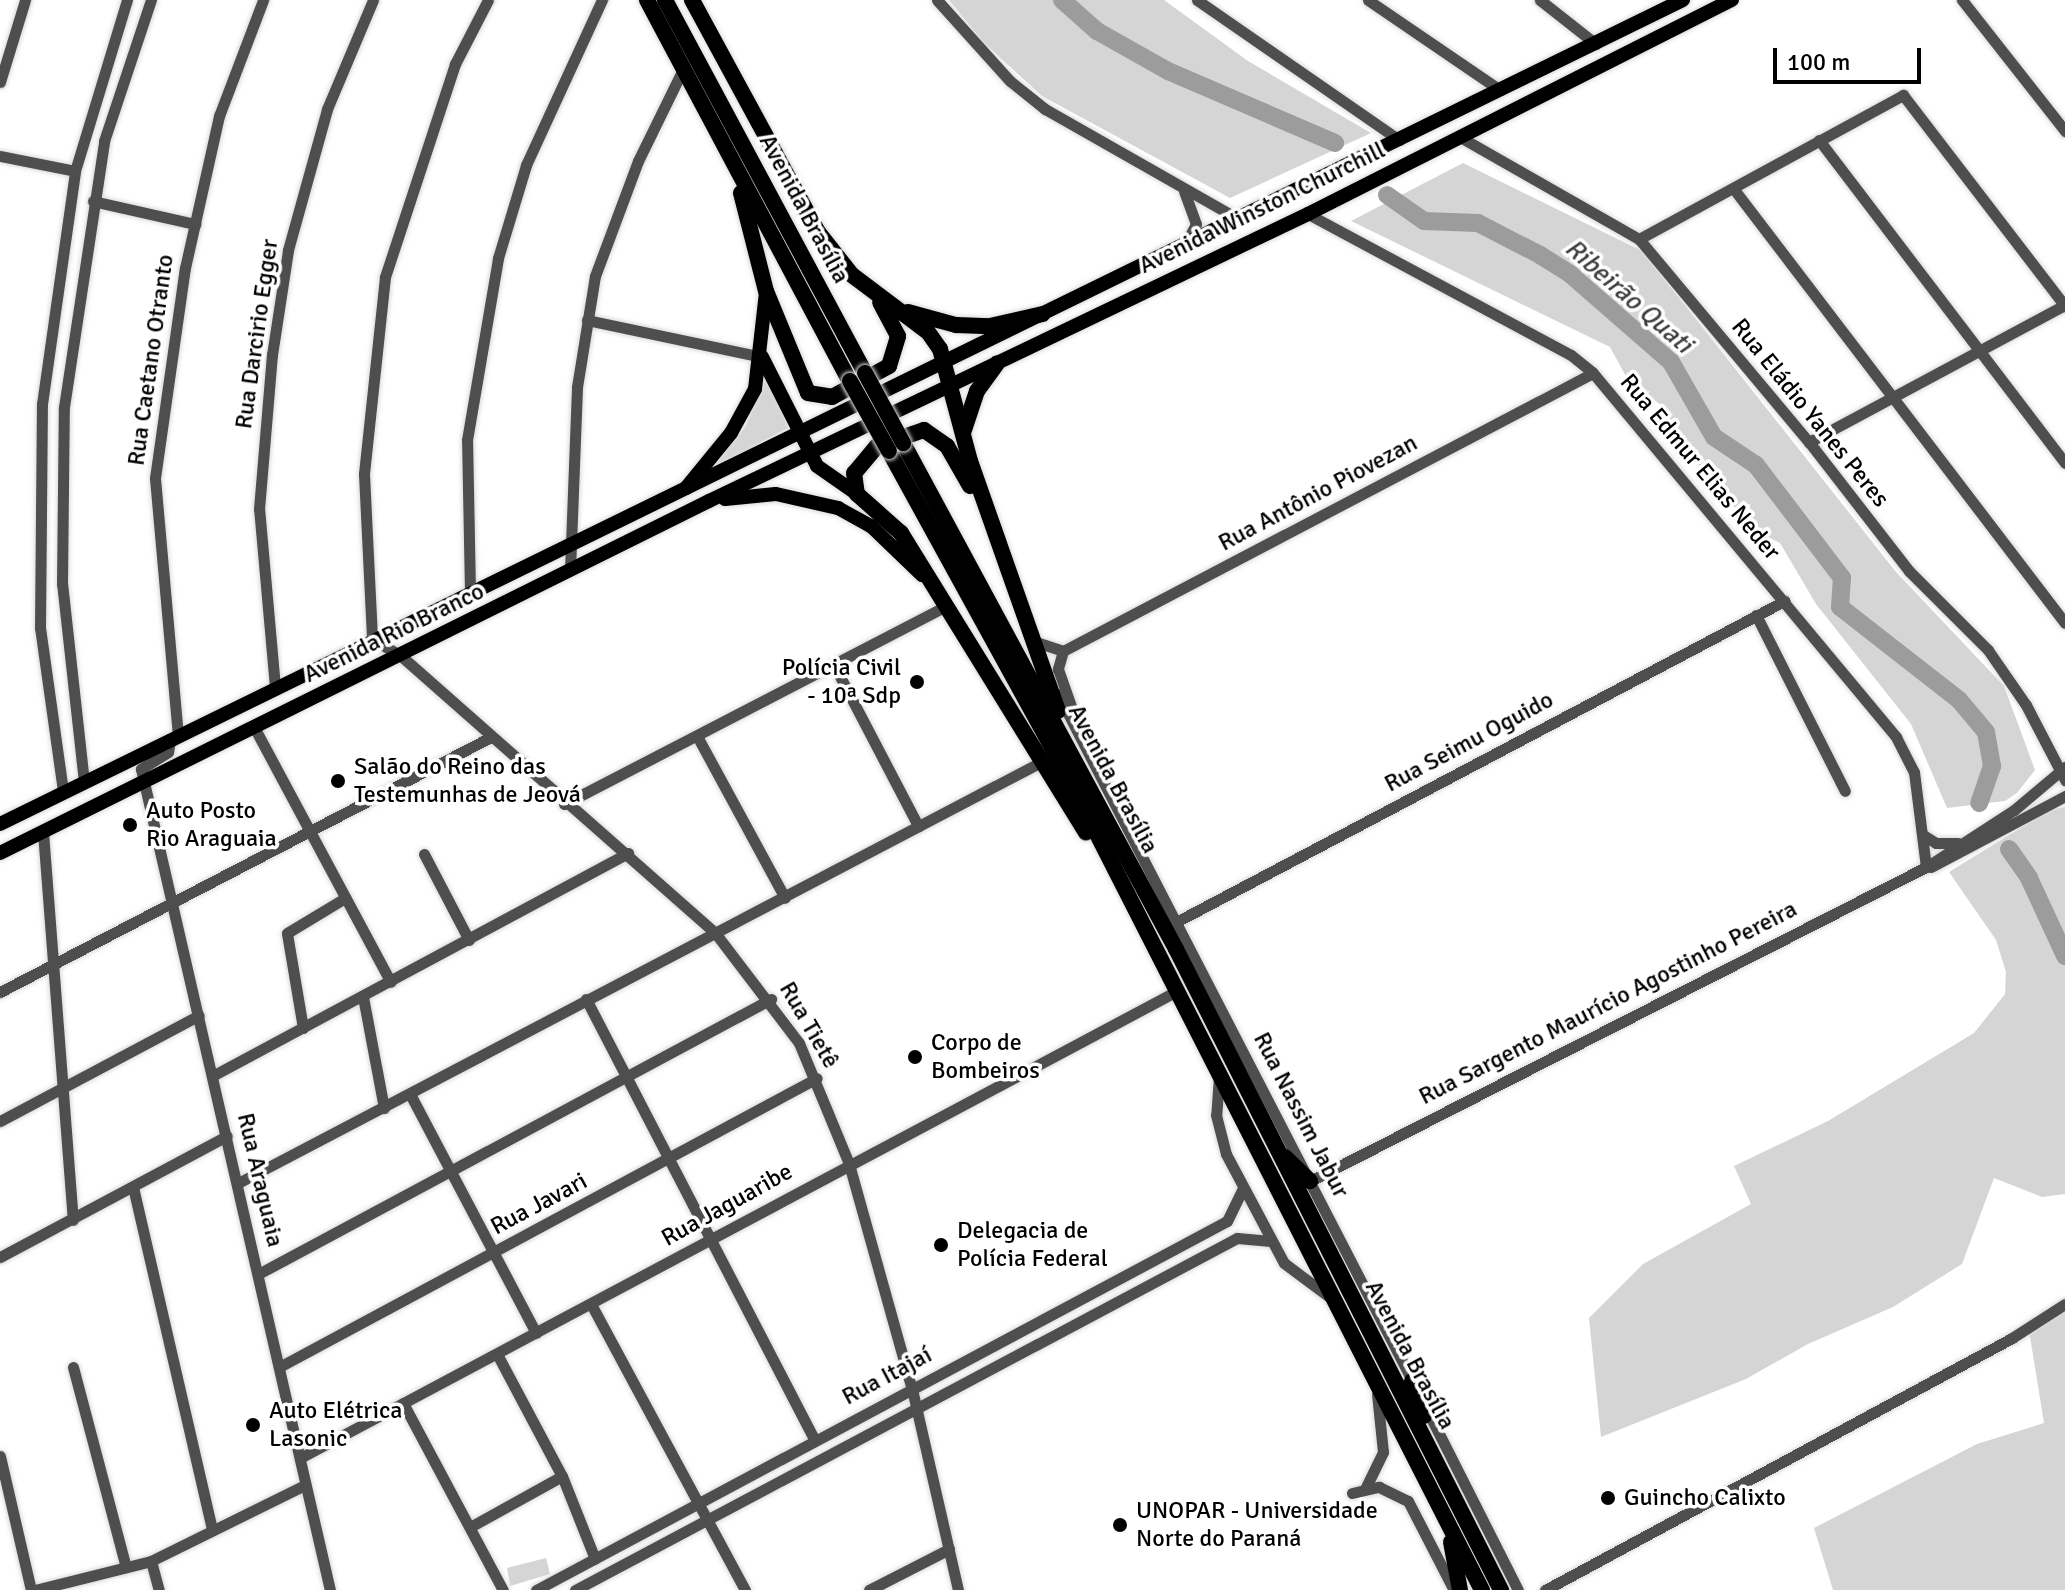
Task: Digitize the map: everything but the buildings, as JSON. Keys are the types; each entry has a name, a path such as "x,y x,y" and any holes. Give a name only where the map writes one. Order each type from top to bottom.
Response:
{"highway":[{"name":"Avenida Brasília","path":"647,0 731,159 1071,751 1438,1460 1501,1590"},
{"name":"Avenida Brasília","path":"665,0 857,377"},
{"path":"690,0 710,85"},
{"path":"690,0 818,232 872,291 895,326 894,359 881,372 823,399 802,386 766,291 731,159"},
{"path":"872,291 928,332 945,363 963,435 1071,751"},
{"path":"889,304 956,325 990,326 1043,314"},
{"path":"963,435 977,391 997,363"},
{"path":"995,530 947,446 924,430 908,431 864,455 854,473 857,494 892,520 1138,916"},
{"name":"Avenida Brasília","path":"896,447 1062,764 1175,992 1482,1590"},
{"path":"1271,1141 1310,1181"},
{"path":"1412,1381 1438,1460"},
{"path":"1445,1517 1457,1590"}],"main road":[{"name":"Avenida Winston Churchill","path":"800,435 1683,0"},
{"name":"Avenida Winston Churchill","path":"810,455 1308,214 1732,0"},
{"path":"1590,70 1596,44"},
{"path":"683,491 747,408 762,357 766,291"},
{"path":"762,357 810,455 827,477 857,494"},
{"name":"Avenida Rio Branco","path":"0,824 372,639 800,435"},
{"name":"Avenida Rio Branco","path":"0,853 709,501 810,455"},
{"path":"709,501 776,494 838,508 871,526 944,602"}],"street":[{"path":"0,82 25,0"},
{"path":"63,791 40,628 42,404 75,171 127,0"},
{"path":"84,782 62,584 64,407 87,233 104,141 151,0"},
{"name":"Rua Caetano Otranto","path":"174,738 155,478 195,224 219,116 263,0"},
{"name":"Rua Darcirio Egger","path":"275,687 259,509 272,355 288,250 311,165 332,94 373,0"},
{"path":"372,639 364,474 385,277 450,78 488,0"},
{"path":"470,592 467,440 498,258 526,165 602,0"},
{"path":"937,0 974,44 1033,100 1237,218"},
{"path":"1197,0 1399,140"},
{"path":"1368,0 1500,90"},
{"path":"1540,0 1596,44"},
{"path":"1962,0 2065,131"},
{"path":"570,570 577,387 595,276 638,161 683,69"},
{"path":"1639,239 1903,95 2065,306 1809,442"},
{"path":"84,135 104,141"},
{"name":"Rua Eládio Yanes Peres","path":"1460,137 1639,239 1809,442 1909,571 1988,650 2026,705 2063,773"},
{"path":"1819,140 2065,463"},
{"path":"0,156 75,171"},
{"path":"1733,188 2065,623"},
{"path":"1184,190 1196,224 1186,243"},
{"path":"93,201 195,224"},
{"name":"Rua Edmur Elias Neder","path":"1308,214 1571,355 1593,373 1905,751 1914,772 1926,867"},
{"path":"65,229 87,233"},
{"path":"587,320 762,357"},
{"name":"Rua Antônio Piovezan","path":"1063,651 1593,373"},
{"path":"42,404 64,407"},
{"path":"40,583 62,584"},
{"name":"Rua Seimu Oguido","path":"1176,922 1784,601"},
{"path":"564,804 834,665 944,602"},
{"path":"1756,615 1845,791"},
{"name":"Rua Tietê","path":"372,639 400,655 564,804 628,853 716,934 771,999 817,1078 849,1164 912,1389 958,1590"},
{"path":"1036,642 1063,651 1058,669 1078,715 1079,734"},
{"name":"Rua Nassim Jabur","path":"1041,662 1518,1590"},
{"path":"834,665 918,826"},
{"path":"254,727 306,829 391,982"},
{"path":"697,736 785,898"},
{"path":"0,992 173,904 306,829 491,737"},
{"path":"145,780 142,767 168,752 174,738"},
{"path":"238,1183 1041,762"},
{"path":"1926,867 2014,810 2063,773"},
{"name":"Rua Araguaia","path":"145,780 330,1590"},
{"path":"1926,867 1936,867 2065,796"},
{"path":"43,832 73,1220"},
{"path":"1923,835 1936,843 1962,842"},
{"path":"214,1075 628,853"},
{"path":"424,854 469,940"},
{"name":"Rua Sargento Maurício Agostinho Pereira","path":"1310,1181 1926,867"},
{"path":"303,1028 287,933 345,898"},
{"name":"Rua Jaguaribe","path":"300,1458 1175,992"},
{"path":"363,997 384,1108"},
{"path":"586,999 714,1238 814,1439"},
{"path":"260,1273 771,999"},
{"path":"0,1121 199,1015"},
{"path":"1219,1075 1219,1137 1243,1188 1284,1263 1331,1298"},
{"name":"Rua Javari","path":"281,1366 817,1078"},
{"path":"410,1094 536,1333"},
{"path":"0,1257 227,1136"},
{"path":"133,1187 212,1530"},
{"path":"1243,1188 1227,1221 1237,1238 1271,1241"},
{"name":"Rua Itajaí","path":"536,1590 1227,1221"},
{"name":"Rua Itajaí","path":"575,1590 915,1405 1237,1238"},
{"path":"591,1304 745,1590"},
{"path":"1545,1590 2012,1338 2065,1304"},
{"path":"497,1354 562,1476 595,1559"},
{"path":"73,1367 126,1567"},
{"path":"1366,1487 1384,1438 1375,1381"},
{"path":"403,1403 503,1590"},
{"path":"0,1456 33,1590 151,1561 305,1485"},
{"path":"470,1527 562,1476"},
{"path":"1352,1493 1366,1487 1390,1489 1408,1501 1457,1590"},
{"path":"869,1590 949,1549"},
{"path":"151,1561 159,1590"}],"shaded area":[{"path":"949,0 1164,0 1248,61 1371,133 1230,198 1042,96 983,42"},
{"path":"1463,163 1642,251 1896,572 2004,686 2035,770 2017,793 2005,801 1947,808 1911,724 1816,604 1780,543 1754,530 1676,439 1661,405 1628,380 1610,347 1351,221"},
{"path":"768,374 788,428 713,468 745,427"},
{"path":"2065,807 2065,1194 2042,1197 1994,1178 1962,1264 1893,1307 1808,1344 1746,1379 1601,1437 1589,1318 1643,1264 1751,1204 1734,1166 1828,1121 1974,1033 2005,994 2006,972 1996,940 1949,872 2050,810"},
{"path":"2065,1307 2065,1590 1833,1590 1814,1528 1977,1444 2044,1423 2028,1324"},
{"path":"546,1558 550,1574 510,1586 507,1568"}],"waterway":[{"name":"Ribeirão Quati","path":"1062,0 1097,31 1168,71 1335,143"},
{"name":"Ribeirão Quati","path":"1387,195 1424,221 1478,223 1540,255 1570,274 1671,362 1714,437 1756,465 1842,578 1840,607 1959,700 1986,732 1992,766 1979,803"},
{"name":"Ribeirão Quati","path":"2009,849 2029,878 2065,956"}],"place":[{"name":"Polícia Civil - 10ª Sdp","path":"917,682"},
{"name":"Salão do Reino das Testemunhas de Jeová","path":"338,781"},
{"name":"Auto Posto Rio Araguaia","path":"130,825"},
{"name":"Corpo de Bombeiros","path":"915,1057"},
{"name":"Delegacia de Polícia Federal","path":"941,1245"},
{"name":"Auto Elétrica Lasonic","path":"253,1425"},
{"name":"Guincho Calixto","path":"1608,1498"},
{"name":"UNOPAR - Universidade Norte do Paraná","path":"1120,1525"}]}
